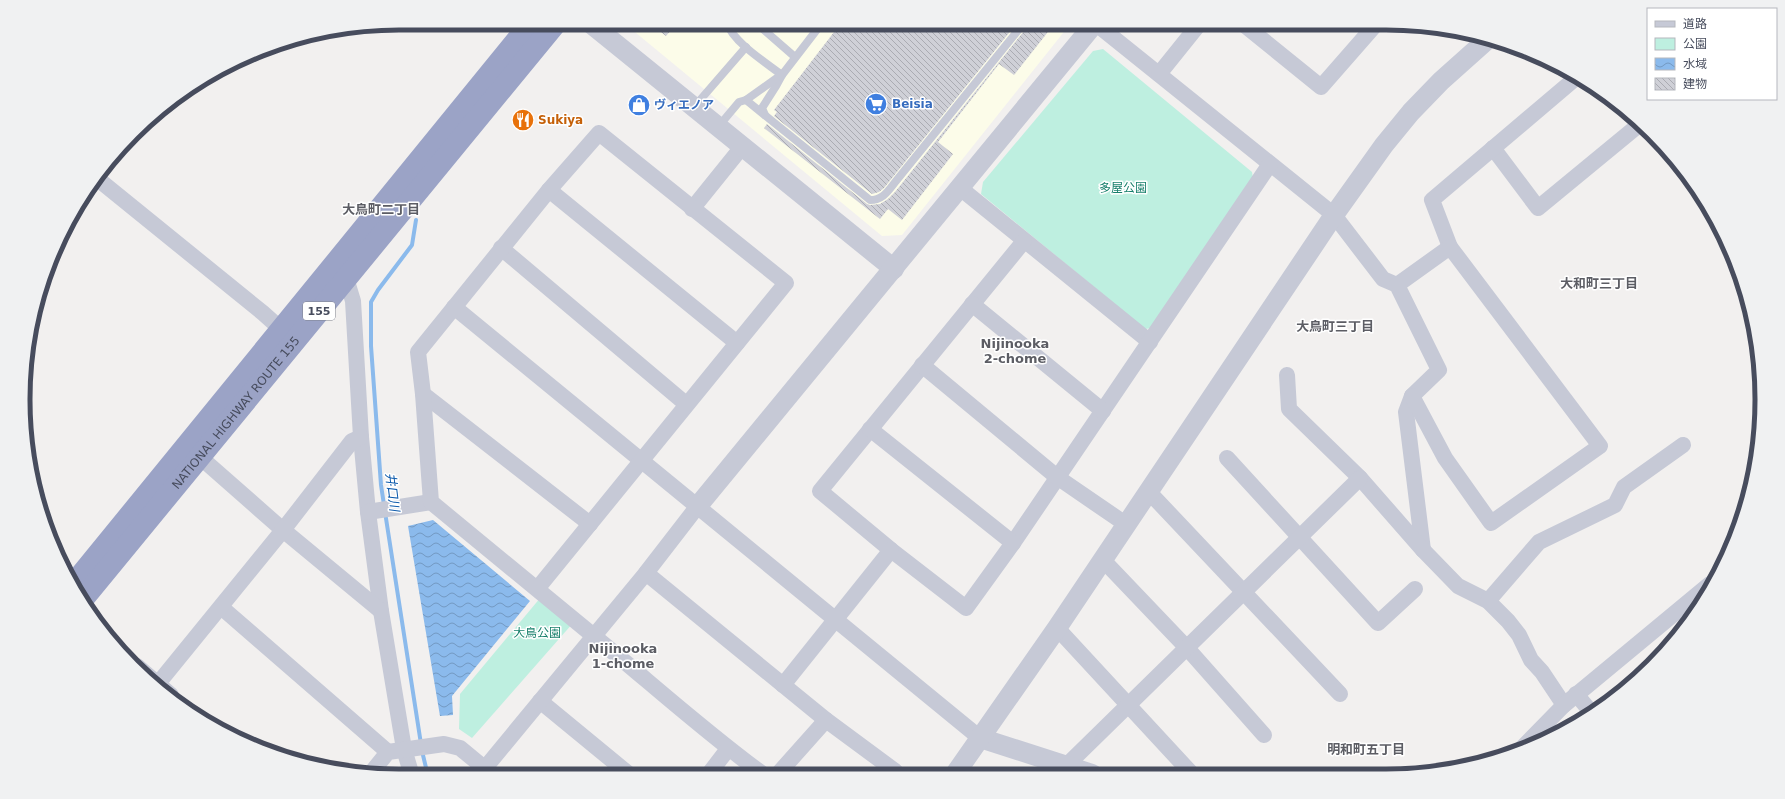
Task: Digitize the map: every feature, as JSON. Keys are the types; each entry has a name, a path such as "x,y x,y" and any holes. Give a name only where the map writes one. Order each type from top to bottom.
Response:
{"highway":[{"name":"NATIONAL HIGHWAY ROUTE 155","path":"77,579 525,30"},
{"name":"NATIONAL HIGHWAY ROUTE 155","path":"86,595 550,30"}],"street":[{"path":"599,30 894,269"},
{"path":"492,769 540,701 646,573 697,507 1089,30"},
{"path":"1104,30 1334,215 1384,279 1397,285 1439,370 1412,396 1406,412 1424,550"},
{"path":"1159,74 1194,30"},
{"path":"1251,30 1321,86 1370,30"},
{"path":"958,769 1057,628 1334,215 1384,145 1411,112 1441,81 1483,44"},
{"path":"1412,396 1445,458 1492,523 1600,446 1450,247 1432,200 1572,81"},
{"path":"1493,148 1538,208 1635,128"},
{"path":"536,589 786,282 692,209 599,133 501,248 418,352 424,394 431,502 536,589 595,636 728,749 756,769"},
{"path":"692,209 742,147"},
{"path":"1024,241 820,491 966,608 1013,543 1270,164"},
{"path":"101,182 282,330"},
{"path":"960,188 1150,342"},
{"path":"549,190 737,343"},
{"path":"1397,285 1450,247"},
{"path":"501,248 686,404"},
{"path":"346,278 353,300 361,437 368,512 381,611 404,749 410,769"},
{"path":"972,304 1103,410"},
{"path":"454,307 980,738 1064,769 1360,478"},
{"path":"922,365 1057,477 1127,525"},
{"path":"1287,375 1289,409 1360,478 1458,586 1488,601 1512,625 1519,635 1531,660 1542,672 1564,705"},
{"path":"424,394 590,524"},
{"path":"870,428 1013,543"},
{"path":"160,681 283,530 352,441 361,437"},
{"path":"1488,601 1539,542 1615,505 1624,487 1683,445"},
{"path":"200,457 283,530 381,611"},
{"path":"1227,458 1378,623 1415,589"},
{"path":"1149,492 1340,694"},
{"path":"368,512 431,502"},
{"path":"783,684 892,550"},
{"path":"1103,560 1187,648 1264,735"},
{"path":"646,573 826,720 892,769"},
{"path":"1530,740 1576,694 1701,592"},
{"path":"220,607 388,752"},
{"path":"1057,628 1129,704 1188,769"},
{"path":"1576,694 1588,709"},
{"path":"540,701 623,769"},
{"path":"782,769 826,720"},
{"path":"375,768 388,752 444,744 460,748 486,769"},
{"path":"713,769 728,749"}],"lane":[{"path":"729,30 746,47 782,75"},
{"path":"764,30 796,57"},
{"path":"767,117 762,108 782,75 816,30"},
{"path":"746,100 870,200 878,200 889,191 1018,30"},
{"path":"694,108 746,47"},
{"path":"718,127 739,102 746,100 782,75"}],"shaded area":[{"path":"632,30 1065,30 902,235 882,236"}],"green space":[{"name":"多屋公園","path":"1103,49 1252,172 1253,178 1152,328 1145,329 981,194 983,182 1093,51"},
{"name":"大鳥公園","path":"541,597 573,623 472,738 459,729 460,694"}],"water":[{"path":"433,520 530,601 452,696 453,715 440,716 408,526"}],"building":[{"path":"658,30 671,30 666,36"},
{"path":"836,30 1011,30 884,188 879,192 872,194 774,116 777,112 774,110"},
{"path":"1025,30 1049,30 1014,75 999,64 938,142 953,154 902,220 888,209 880,219 764,128 767,124 867,204 880,204 895,192"}],"waterway":[{"name":"井口川","path":"384,505 381,485 371,346 371,302 378,290 412,245 416,220"},
{"name":"井口川","path":"385,512 421,744"},
{"name":"井口川","path":"422,751 426,769"}],"place":[{"name":"Beisia","path":"876,104"},
{"name":"ヴィエノア","path":"639,105"},
{"name":"Sukiya","path":"523,120"}],"district":[{"name":"大鳥町二丁目","path":"381,209"},
{"name":"大和町三丁目","path":"1599,283"},
{"name":"大鳥町三丁目","path":"1335,326"},
{"name":"Nijinooka 2-chome","path":"1015,350"},
{"name":"Nijinooka 1-chome","path":"623,656"},
{"name":"明和町五丁目","path":"1366,749"}]}
